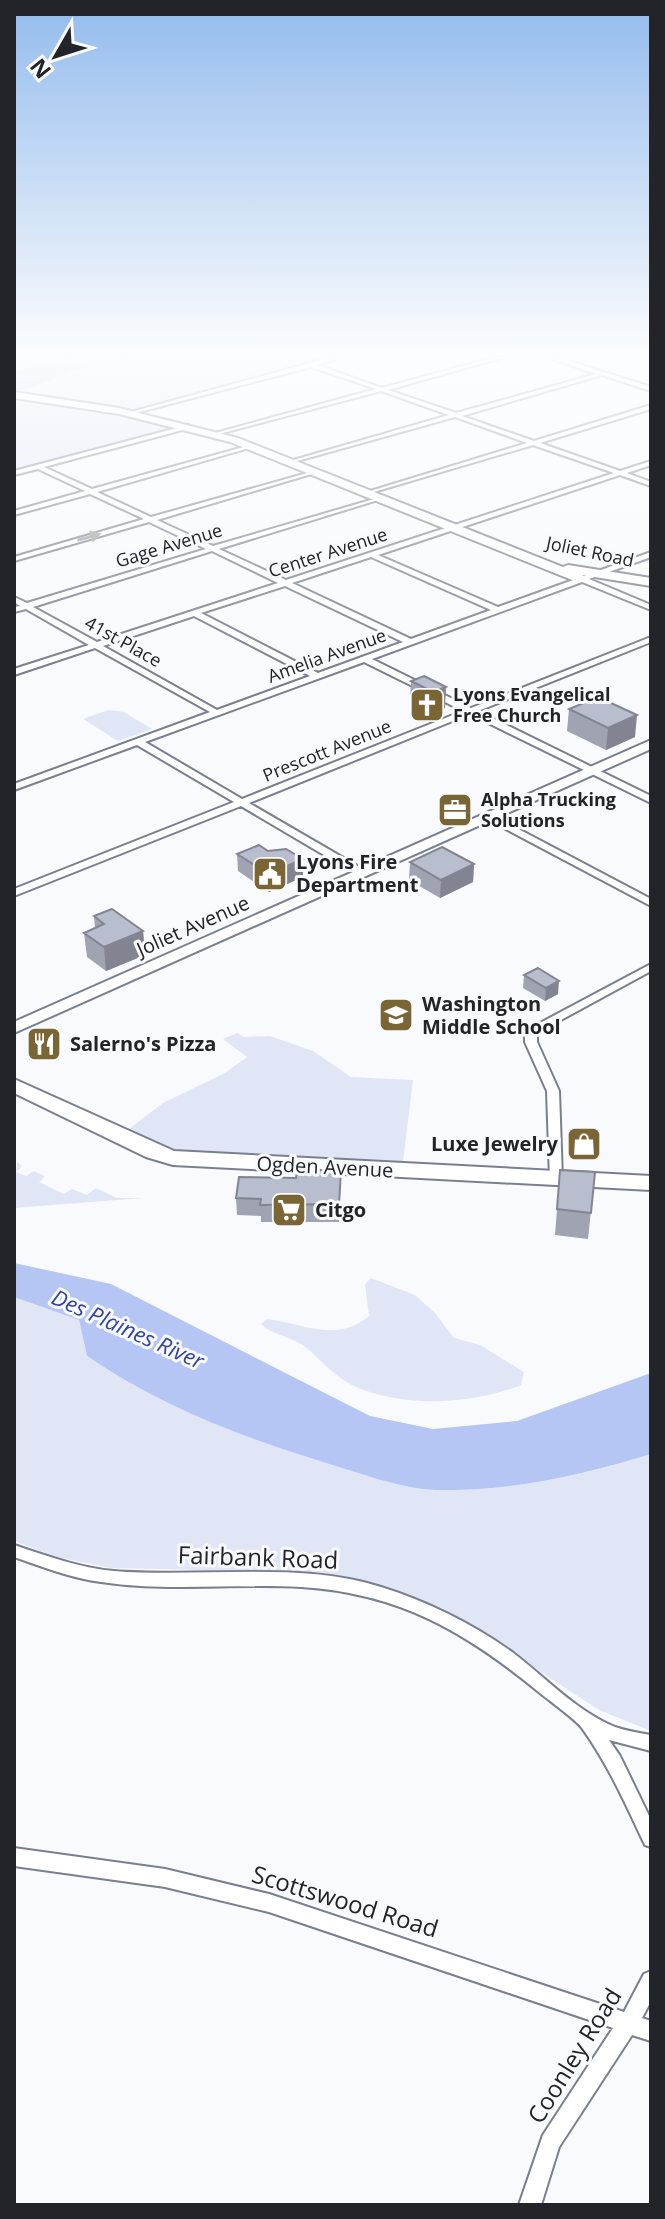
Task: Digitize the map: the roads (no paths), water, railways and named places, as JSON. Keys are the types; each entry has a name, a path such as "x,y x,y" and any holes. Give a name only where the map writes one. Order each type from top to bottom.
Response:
{"main road":[{"path":"288,461 581,579"},
{"name":"Joliet Road","path":"522,555 594,575 651,582"},
{"name":"Ogden Avenue","path":"14,1085 153,1152 173,1158 651,1183"}],"street":[{"path":"14,473 58,461"},
{"path":"14,513 202,461"},
{"path":"292,462 297,461"},
{"name":"Gage Avenue","path":"14,610 481,461"},
{"path":"584,461 651,484"},
{"name":"Center Avenue","path":"14,672 651,463"},
{"path":"37,466 410,642"},
{"path":"14,559 316,471"},
{"name":"Amelia Avenue","path":"14,787 651,554"},
{"path":"372,555 497,610"},
{"path":"581,579 651,608"},
{"name":"41st Place","path":"14,599 217,713"},
{"path":"195,613 317,676"},
{"name":"Prescott Avenue","path":"14,893 651,639"},
{"path":"365,659 651,800"},
{"path":"138,742 362,873"},
{"name":"Joliet Avenue","path":"14,1028 651,744"},
{"path":"488,816 651,903"},
{"path":"556,1179 553,1091 531,1042 531,1031 651,967"},
{"name":"Fairbank Road","path":"14,1551 71,1570 113,1577 310,1580 382,1593 465,1629 533,1678 589,1725 618,1736 651,1743"},
{"path":"589,1725 614,1762 651,1839"},
{"name":"Scottswood Road","path":"14,1857 165,1878 269,1903 651,2031"},
{"name":"Coonley Road","path":"530,2205 550,2142 629,2022 651,1981"}],"water":[{"name":"Des Plaines River","path":"14,1263 111,1284 370,1416 433,1429 517,1421 651,1373 651,1454 572,1475 491,1488 436,1490 376,1479 275,1447 210,1422 116,1375 87,1356 79,1320 14,1297"}],"place":[{"name":"Lyons Evangelical Free Church","path":"427,705"},
{"name":"Alpha Trucking Solutions","path":"455,810"},
{"name":"Lyons Fire Department","path":"270,874"},
{"name":"Washington Middle School","path":"396,1015"},
{"name":"Salerno's Pizza","path":"44,1044"},
{"name":"Luxe Jewelry","path":"584,1144"},
{"name":"Citgo","path":"289,1210"}]}
